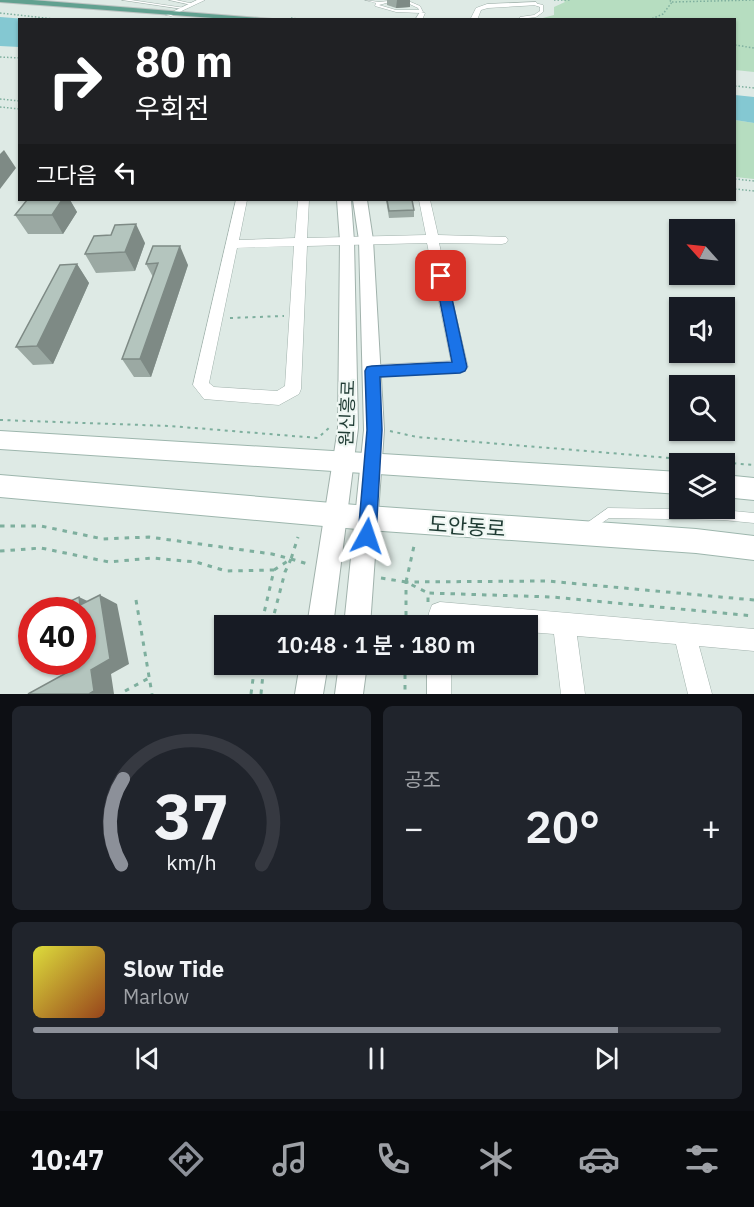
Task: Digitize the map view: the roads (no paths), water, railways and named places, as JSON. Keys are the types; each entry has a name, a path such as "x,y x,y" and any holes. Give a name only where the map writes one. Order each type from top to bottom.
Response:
{"main road":[{"path":"0,2 175,11 257,18"},
{"path":"175,11 222,18"},
{"name":"원신흥로","path":"322,615 348,428 347,241 344,201"},
{"name":"원신흥로","path":"358,615 373,464 372,371 366,240 360,201"},
{"path":"0,440 669,482"},
{"name":"도안동로","path":"0,486 368,518 696,541 754,548"},
{"path":"735,487 754,489"},
{"path":"309,694 312,675"},
{"path":"350,694 352,675"}],"street":[{"path":"175,11 202,0"},
{"path":"474,18 478,9 487,6 536,4"},
{"path":"241,201 201,385 210,394 279,398 293,389 303,201"},
{"path":"372,371 460,367 424,201"},
{"path":"231,244 366,240 502,240"},
{"path":"436,614 754,640"},
{"path":"564,624 573,694"},
{"path":"684,634 700,694"},
{"path":"439,675 439,694"}],"lane":[{"path":"124,0 175,11"},
{"path":"171,0 192,4"},
{"path":"367,0 379,3 395,0"},
{"path":"379,3 376,4 396,11 420,14 418,7 403,0"},
{"path":"521,18 535,16 542,11 542,6 536,4"},
{"path":"579,534 608,513 723,515 754,518"}],"water":[{"path":"0,17 18,18 18,47 0,46"},
{"path":"736,95 754,97 754,123 736,120"}]}
